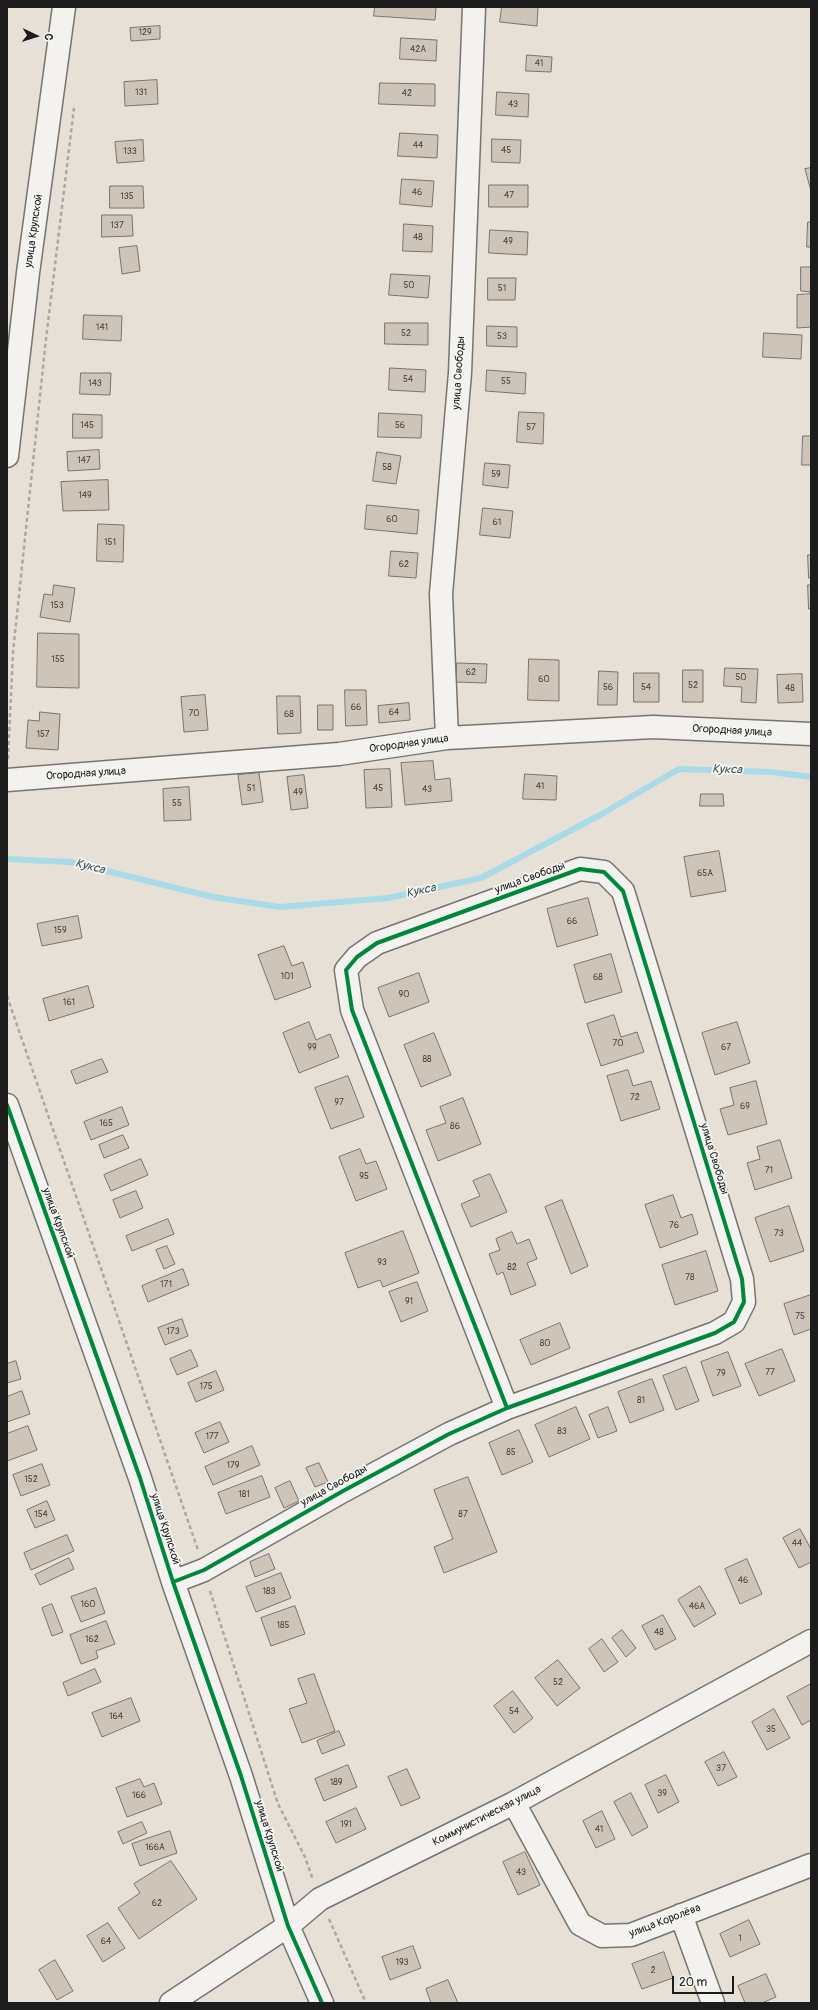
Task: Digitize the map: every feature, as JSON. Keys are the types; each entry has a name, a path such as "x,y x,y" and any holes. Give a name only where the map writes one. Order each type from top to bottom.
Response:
{"street":[{"name":"улица Крупской","path":"7,456 28,273 64,7"},
{"name":"улица Свободы","path":"447,738 441,594 460,373 474,7"},
{"name":"Огородная улица","path":"7,780 339,754 447,738 653,727 811,734"},
{"name":"улица Свободы","path":"173,1582 204,1570 343,1491 449,1434 507,1408 715,1332 734,1322 744,1302 742,1279 623,891 604,872 580,869 377,943 357,957 346,970 352,1010 507,1408"},
{"name":"улица Крупской","path":"7,1105 140,1478 173,1582 241,1776 288,1926 322,2003"},
{"name":"Коммунистическая улица","path":"171,2003 288,1926 320,1899 514,1803 811,1641"},
{"name":"улица Королёва","path":"514,1803 580,1924 602,1936 631,1935 811,1865"},
{"path":"681,1915 713,2003"}],"path":[{"path":"7,762 16,621 46,339 75,102"},
{"path":"7,996 194,1533 204,1570 278,1804 305,1857 320,1899 366,2003"}],"building":[{"path":"375,7 436,7 435,20 374,16"},
{"path":"502,7 538,7 537,26 500,22"},
{"path":"160,26 160,39 131,41 130,28"},
{"path":"401,38 437,40 436,61 400,59"},
{"path":"527,55 552,57 551,72 526,71"},
{"path":"157,80 158,104 125,106 124,82"},
{"path":"380,83 435,84 435,106 379,104"},
{"path":"497,92 529,94 528,117 496,115"},
{"path":"400,133 438,135 437,158 398,156"},
{"path":"492,139 521,140 520,163 492,162"},
{"path":"143,140 144,161 117,163 115,142"},
{"path":"811,168 811,191 805,169"},
{"path":"402,179 434,181 432,207 400,204"},
{"path":"489,185 528,185 528,207 489,207"},
{"path":"110,186 143,186 144,208 110,208"},
{"path":"102,215 132,215 133,236 102,237"},
{"path":"808,222 811,222 811,247 807,247"},
{"path":"404,224 433,226 432,252 403,251"},
{"path":"490,230 528,232 527,255 489,253"},
{"path":"137,246 140,271 122,274 119,248"},
{"path":"801,267 811,267 811,292 801,291"},
{"path":"391,274 430,276 428,298 389,295"},
{"path":"488,278 516,278 515,300 488,300"},
{"path":"811,294 811,327 797,328 797,295"},
{"path":"84,315 122,316 121,341 83,339"},
{"path":"385,323 428,323 428,345 385,344"},
{"path":"487,326 517,327 517,347 487,346"},
{"path":"764,333 802,335 801,359 763,357"},
{"path":"390,368 426,370 425,392 389,390"},
{"path":"487,370 526,373 525,394 486,391"},
{"path":"81,373 111,373 110,395 80,394"},
{"path":"519,412 544,413 543,444 517,442"},
{"path":"379,413 422,415 421,438 378,437"},
{"path":"73,414 102,415 102,438 73,438"},
{"path":"803,436 811,436 811,465 802,465"},
{"path":"99,450 100,469 68,471 67,452"},
{"path":"377,452 401,456 396,484 373,481"},
{"path":"485,463 510,465 508,488 483,485"},
{"path":"108,480 109,510 63,511 61,482"},
{"path":"367,505 419,510 417,534 365,529"},
{"path":"483,508 513,511 510,538 480,535"},
{"path":"98,524 124,525 123,562 97,561"},
{"path":"391,551 418,553 416,578 389,576"},
{"path":"808,555 811,555 811,578 809,578"},
{"path":"54,585 75,588 70,622 40,617 44,594 52,595"},
{"path":"808,585 811,585 811,609 809,609"},
{"path":"38,633 79,634 79,688 37,687"},
{"path":"529,659 559,660 559,701 528,700"},
{"path":"457,663 487,664 486,683 456,682"},
{"path":"725,668 758,669 756,703 741,702 742,687 724,686"},
{"path":"683,670 703,670 703,702 683,702"},
{"path":"599,671 618,672 617,705 598,705"},
{"path":"634,673 659,673 659,702 634,702"},
{"path":"802,674 803,702 778,703 777,675"},
{"path":"345,690 366,690 367,725 346,726"},
{"path":"205,695 208,730 184,732 181,697"},
{"path":"277,696 300,696 301,733 278,734"},
{"path":"409,703 410,720 379,723 378,706"},
{"path":"318,705 333,705 333,730 318,730"},
{"path":"40,712 60,714 58,750 26,748 28,720 39,721"},
{"path":"433,761 435,780 450,778 452,801 405,805 401,763"},
{"path":"390,769 392,807 366,808 364,770"},
{"path":"259,773 263,802 242,805 238,775"},
{"path":"525,774 557,776 556,800 523,799"},
{"path":"304,775 308,808 291,810 287,777"},
{"path":"189,787 191,820 164,821 163,789"},
{"path":"701,794 723,794 724,806 700,806"},
{"path":"719,851 726,891 691,897 684,857"},
{"path":"588,898 598,935 557,947 547,909"},
{"path":"78,916 82,938 42,946 37,924"},
{"path":"284,946 292,966 303,962 311,987 275,1000 258,955"},
{"path":"611,954 622,992 585,1003 574,965"},
{"path":"419,973 429,1002 389,1017 378,988"},
{"path":"88,986 94,1007 49,1021 43,999"},
{"path":"614,1015 621,1037 637,1032 644,1052 601,1066 587,1024"},
{"path":"309,1022 316,1040 330,1034 339,1057 299,1073 283,1033"},
{"path":"737,1022 750,1063 715,1075 702,1033"},
{"path":"434,1033 451,1075 421,1087 404,1045"},
{"path":"102,1059 108,1072 76,1084 71,1071"},
{"path":"628,1070 633,1086 651,1081 660,1109 621,1121 607,1076"},
{"path":"348,1076 364,1117 331,1129 315,1088"},
{"path":"756,1081 767,1124 728,1135 720,1109 734,1105 730,1088"},
{"path":"463,1098 481,1144 438,1161 426,1130 446,1123 440,1107"},
{"path":"122,1107 129,1125 91,1140 84,1122"},
{"path":"123,1135 129,1148 104,1158 99,1145"},
{"path":"780,1140 792,1178 755,1190 747,1163 760,1159 757,1147"},
{"path":"360,1149 366,1164 376,1161 387,1189 356,1201 339,1157"},
{"path":"141,1159 148,1175 111,1191 104,1175"},
{"path":"490,1174 507,1212 471,1227 461,1204 480,1196 473,1181"},
{"path":"136,1191 143,1208 120,1218 113,1200"},
{"path":"673,1195 681,1218 692,1214 698,1234 660,1248 645,1205"},
{"path":"562,1200 588,1266 571,1274 545,1207"},
{"path":"789,1206 804,1251 770,1262 755,1218"},
{"path":"168,1219 174,1234 132,1251 126,1236"},
{"path":"403,1231 419,1273 383,1287 380,1280 358,1288 345,1253"},
{"path":"512,1232 517,1244 529,1239 537,1259 527,1263 536,1285 511,1295 503,1272 497,1275 489,1254 500,1250 496,1239"},
{"path":"167,1246 175,1264 164,1269 156,1250"},
{"path":"706,1251 718,1291 675,1305 662,1265"},
{"path":"183,1269 189,1285 148,1302 142,1286"},
{"path":"417,1282 428,1311 401,1322 389,1292"},
{"path":"811,1295 811,1329 794,1335 784,1304"},
{"path":"182,1319 188,1336 165,1345 158,1328"},
{"path":"560,1323 570,1348 531,1365 520,1340"},
{"path":"782,1349 795,1381 759,1396 745,1364"},
{"path":"191,1350 198,1366 177,1375 170,1359"},
{"path":"728,1352 741,1386 713,1396 701,1362"},
{"path":"16,1361 21,1379 7,1383 7,1364"},
{"path":"686,1367 699,1401 676,1410 663,1376"},
{"path":"216,1371 224,1390 196,1402 188,1383"},
{"path":"652,1379 664,1410 630,1423 618,1392"},
{"path":"22,1391 30,1414 7,1422 7,1397"},
{"path":"576,1407 590,1439 549,1457 535,1425"},
{"path":"608,1407 617,1431 598,1438 589,1415"},
{"path":"220,1422 229,1442 204,1453 195,1433"},
{"path":"28,1426 37,1450 7,1461 7,1434"},
{"path":"519,1430 533,1462 502,1475 489,1443"},
{"path":"252,1446 260,1465 213,1485 205,1467"},
{"path":"319,1463 328,1482 315,1487 306,1468"},
{"path":"42,1464 50,1485 21,1496 13,1475"},
{"path":"262,1476 270,1497 226,1514 218,1493"},
{"path":"468,1477 497,1552 444,1573 434,1547 453,1539 434,1490"},
{"path":"290,1481 299,1501 284,1508 275,1488"},
{"path":"47,1501 55,1520 35,1528 27,1510"},
{"path":"800,1529 811,1549 811,1562 799,1568 783,1538"},
{"path":"67,1535 74,1551 31,1570 24,1553"},
{"path":"269,1554 275,1569 255,1577 250,1562"},
{"path":"69,1558 74,1569 40,1585 35,1575"},
{"path":"747,1559 762,1594 740,1604 725,1569"},
{"path":"281,1573 291,1598 256,1612 246,1587"},
{"path":"700,1586 716,1614 694,1627 678,1600"},
{"path":"96,1588 105,1613 81,1622 71,1597"},
{"path":"52,1604 63,1632 52,1636 42,1608"},
{"path":"295,1606 305,1634 271,1646 261,1618"},
{"path":"663,1615 676,1639 655,1650 642,1626"},
{"path":"106,1621 115,1644 96,1651 98,1658 81,1664 70,1635"},
{"path":"622,1630 636,1648 626,1657 612,1638"},
{"path":"602,1639 618,1662 604,1672 589,1649"},
{"path":"558,1660 580,1688 557,1706 535,1678"},
{"path":"95,1669 101,1682 68,1696 63,1683"},
{"path":"314,1674 335,1731 302,1743 289,1709 307,1703 298,1679"},
{"path":"811,1684 811,1720 802,1725 787,1697"},
{"path":"513,1691 533,1718 514,1733 494,1706"},
{"path":"131,1698 140,1721 102,1737 92,1713"},
{"path":"774,1709 790,1738 767,1750 752,1722"},
{"path":"339,1731 345,1745 322,1754 317,1741"},
{"path":"724,1752 737,1777 718,1786 705,1762"},
{"path":"348,1765 357,1787 324,1801 315,1779"},
{"path":"407,1769 420,1798 401,1806 388,1777"},
{"path":"666,1775 679,1802 658,1813 645,1785"},
{"path":"140,1779 144,1787 154,1783 162,1804 127,1817 116,1788"},
{"path":"631,1793 648,1827 632,1836 614,1802"},
{"path":"356,1808 366,1829 336,1843 326,1822"},
{"path":"602,1811 615,1839 596,1848 583,1821"},
{"path":"142,1822 147,1833 123,1844 118,1832"},
{"path":"170,1831 177,1853 140,1866 132,1844"},
{"path":"525,1852 540,1885 518,1895 503,1862"},
{"path":"171,1861 197,1899 139,1939 118,1908 140,1893 134,1884"},
{"path":"749,1920 760,1944 730,1957 720,1934"},
{"path":"108,1923 125,1948 103,1962 87,1936"},
{"path":"413,1946 421,1968 390,1980 382,1957"},
{"path":"664,1952 673,1978 642,1989 632,1964"},
{"path":"55,1960 73,1991 57,2000 39,1970"},
{"path":"766,1974 776,1997 762,2003 745,2003 738,1986"},
{"path":"448,1980 458,2003 431,2003 426,1989"}],"waterway":[{"name":"Кукса","path":"7,859 70,862 213,897 280,907 388,898 481,878 600,815 679,769 771,772 811,777"}],"cycle path":[{"path":"173,1582 204,1570 343,1491 449,1434 507,1408 715,1333 734,1322 744,1302 742,1279 623,891 604,872 580,869 377,943 357,957 346,970 352,1010 507,1408"},
{"path":"7,1105 140,1478 173,1582 241,1776 288,1926 322,2003"}]}
